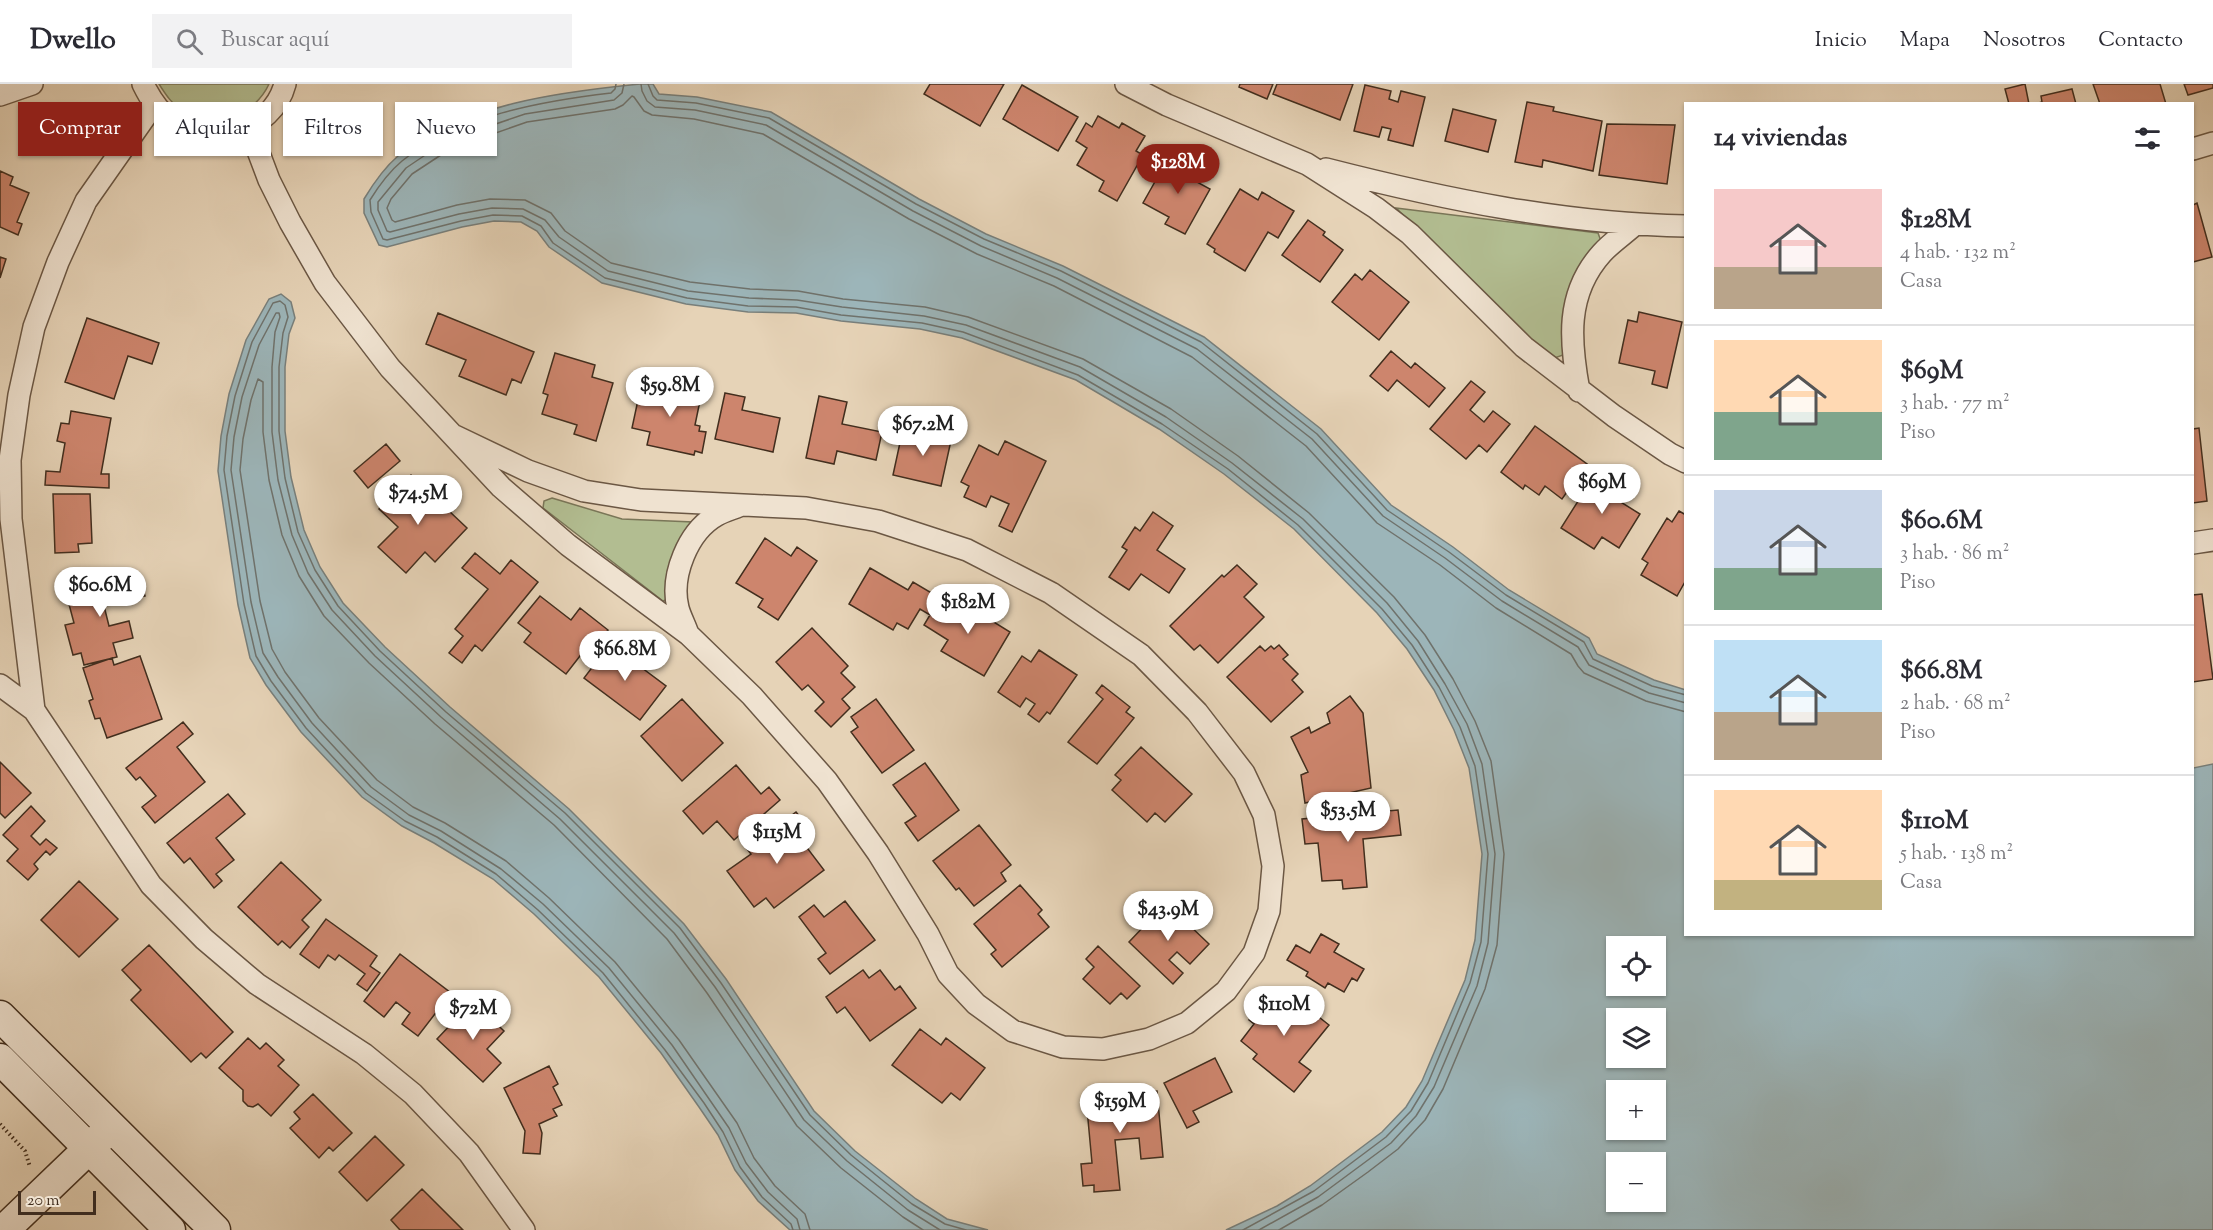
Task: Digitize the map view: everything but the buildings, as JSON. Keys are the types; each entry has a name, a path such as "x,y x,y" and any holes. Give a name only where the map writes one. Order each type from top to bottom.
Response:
{"main road":[{"path":"0,1016 215,1230"},
{"path":"0,1059 170,1230"},
{"path":"4,1230 112,1127"}],"street":[{"path":"0,95 32,84"},
{"path":"34,710 11,519 10,460 19,395 34,327 58,262 86,201 154,104 143,84"},
{"path":"271,109 283,92 285,84"},
{"path":"1126,84 1167,105 1307,164 1478,203 1633,226 1684,226"},
{"path":"2194,149 2213,143"},
{"path":"260,156 274,191 325,283 390,368 501,487 568,545 688,634 752,696 827,781 878,853 928,934 948,974 976,1004 1013,1031 1063,1047 1103,1049 1149,1039 1187,1023 1226,991 1254,953 1269,911 1273,866 1264,815 1244,773 1197,712 1141,655 1051,593 968,550 878,521 806,508 641,500 584,491 528,471 455,436"},
{"path":"1307,164 1376,208 1410,234 1524,347 1579,391 1670,454 1684,461"},
{"path":"1579,391 1571,347 1574,316 1581,284 1601,254 1633,226"},
{"path":"688,634 678,607 676,587 689,545 702,527 717,515 745,504"},
{"path":"2194,543 2213,540"},
{"path":"0,685 34,710 151,885 204,939 257,984 364,1054 413,1094 470,1153 524,1230"}],"path":[{"path":"0,1124 25,1151 33,1181 35,1200"}],"green space":[{"path":"159,84 269,84 256,102 173,102"},
{"path":"1396,208 1598,233 1602,244 1566,298 1563,355 1549,360"},
{"path":"552,498 622,519 693,522 671,598 663,601 543,508 544,501"}],"water":[{"path":"653,84 659,94 697,97 771,112 919,199 986,234 1063,266 1204,337 1321,429 1391,505 1453,547 1509,590 1589,638 1597,654 1654,680 1684,689 1684,936 2194,936 2194,768 2213,764 2213,1230 1226,1230 1277,1206 1310,1186 1382,1132 1406,1107 1422,1081 1465,980 1475,940 1482,854 1469,768 1454,730 1434,690 1407,649 1377,613 1294,529 1224,474 1159,429 1076,380 962,338 920,329 841,321 796,313 748,312 686,304 602,283 549,247 537,231 521,222 494,221 387,247 379,245 364,213 364,199 379,176 398,156 497,156 497,108 577,91"},
{"path":"281,294 291,302 295,318 289,334 285,367 285,431 291,477 304,530 320,567 343,603 385,647 450,707 569,809 684,924 726,979 814,1111 855,1151 916,1199 947,1219 988,1230 790,1230 758,1201 735,1170 718,1135 661,1053 599,977 534,914 493,879 402,826 362,797 301,732 266,685 250,658 238,605 218,471 221,436 229,394 246,340 269,299"}]}
